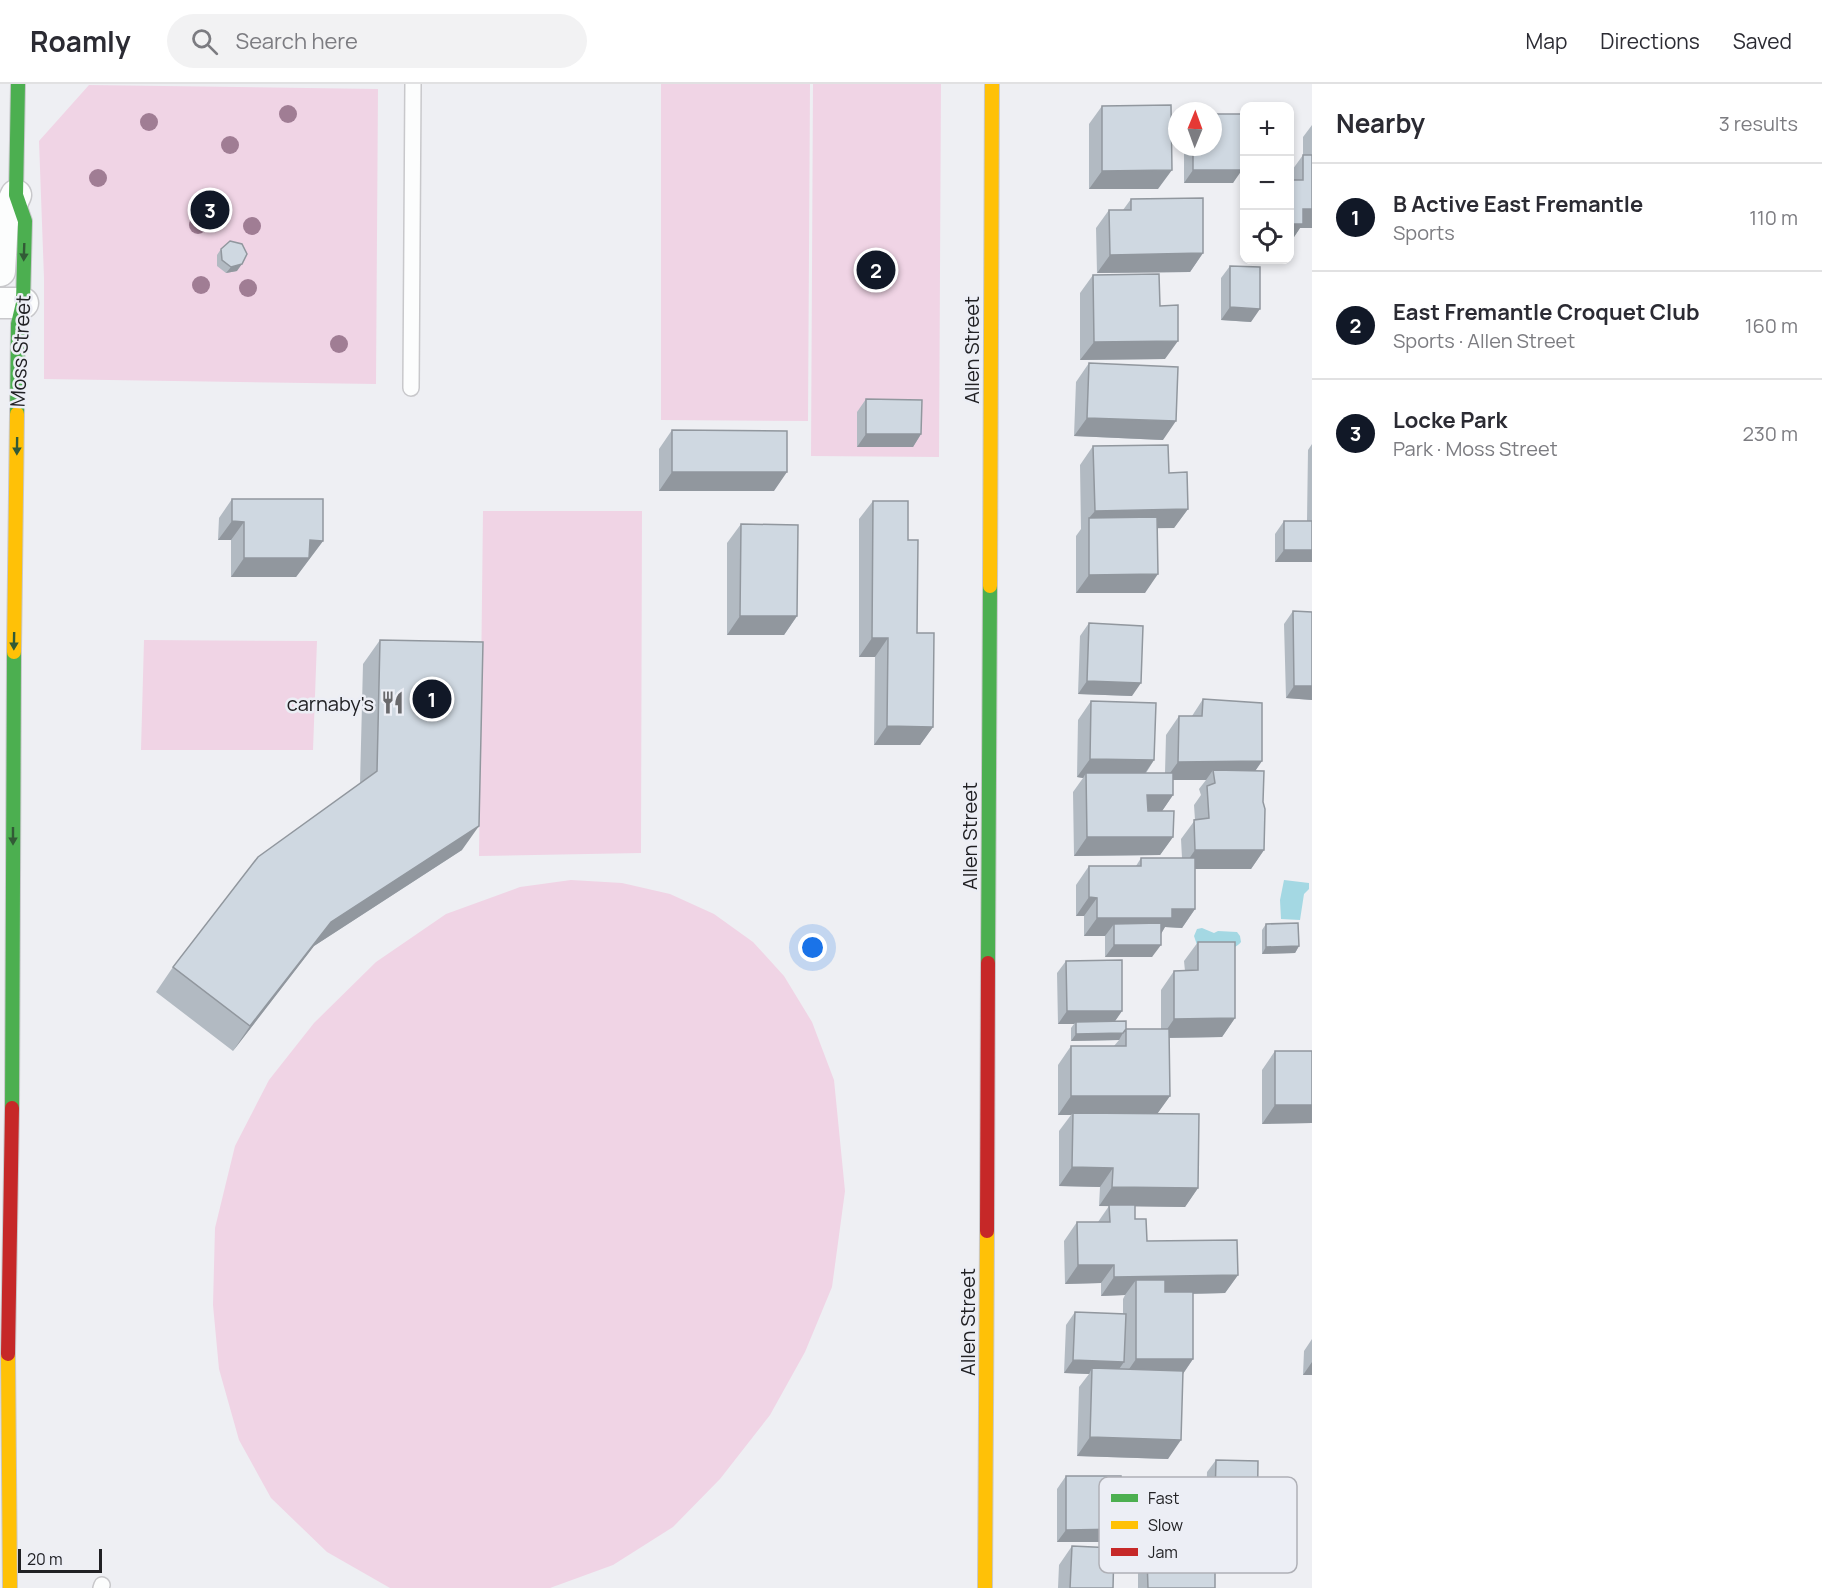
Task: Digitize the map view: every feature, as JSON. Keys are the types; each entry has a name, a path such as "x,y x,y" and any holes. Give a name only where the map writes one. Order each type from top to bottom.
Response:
{"street":[{"name":"Moss Street","path":"10,1588 4,1452 7,1384 7,1033 14,656 10,314 25,221 16,195 18,84"},
{"name":"Allen Street","path":"985,1588 992,84"},
{"name":"Moss Street","path":"0,271 3,222 16,195"}],"lane":[{"path":"411,388 413,84"}],"shaded area":[{"path":"661,84 810,84 808,421 661,420"},
{"path":"813,84 941,84 939,457 811,456"},
{"path":"89,85 378,89 376,384 44,379 44,278 39,141"},
{"path":"483,511 642,511 641,853 479,856"},
{"path":"144,640 317,641 313,750 141,750"},
{"path":"571,880 622,883 670,894 714,914 753,942 784,976 812,1022 834,1080 845,1191 832,1287 805,1352 770,1415 720,1479 673,1527 613,1565 550,1588 390,1588 327,1552 271,1498 239,1440 219,1369 213,1305 215,1228 235,1146 269,1080 314,1023 376,962 446,914 520,887"}],"water":[{"path":"1284,880 1309,883 1309,889 1304,894 1300,920 1281,919 1280,900"},
{"path":"1202,928 1214,933 1218,931 1237,932 1241,942 1237,946 1226,949 1197,945 1194,936 1197,929"}],"building":[{"path":"1168,105 1168,156 1172,156 1172,170 1102,171 1102,106"},
{"path":"1222,114 1240,114 1240,170 1193,170 1193,156 1222,156"},
{"path":"1303,155 1312,155 1312,209 1303,209 1303,224 1294,224 1294,180 1303,180"},
{"path":"1203,198 1203,253 1110,255 1109,210 1131,210 1131,199"},
{"path":"230,241 242,244 247,254 242,264 231,267 222,260 221,249"},
{"path":"1230,266 1260,267 1260,309 1230,307"},
{"path":"1159,274 1160,306 1178,305 1178,341 1094,342 1093,275"},
{"path":"1089,363 1178,367 1176,421 1087,418"},
{"path":"866,399 922,400 921,434 866,434"},
{"path":"672,430 787,431 787,472 672,472"},
{"path":"1168,445 1169,473 1187,472 1188,509 1095,511 1093,446"},
{"path":"232,499 323,499 323,541 310,540 309,558 244,558 244,522 232,521"},
{"path":"873,501 908,501 908,540 918,540 917,633 934,633 933,727 887,726 888,638 872,638"},
{"path":"1157,517 1158,574 1089,575 1089,518"},
{"path":"1284,521 1312,521 1312,550 1284,550"},
{"path":"741,524 798,525 797,616 740,616"},
{"path":"1293,611 1312,612 1312,686 1294,686"},
{"path":"1089,623 1143,626 1141,683 1087,681"},
{"path":"380,640 483,642 479,826 331,922 250,1026 173,967 258,857 377,771"},
{"path":"1203,699 1262,703 1262,761 1178,762 1179,716 1202,716"},
{"path":"1091,701 1156,703 1154,760 1090,759"},
{"path":"1213,770 1264,771 1264,850 1195,850 1194,820 1209,818 1207,786 1215,783"},
{"path":"1086,773 1173,773 1173,795 1147,795 1148,811 1174,811 1173,837 1087,837"},
{"path":"1141,858 1195,858 1195,909 1172,909 1172,918 1097,918 1097,898 1089,897 1089,866 1141,866"},
{"path":"1161,923 1161,945 1114,945 1114,924"},
{"path":"1298,923 1299,946 1266,947 1266,924"},
{"path":"1198,942 1235,942 1235,1018 1174,1019 1174,971 1198,970"},
{"path":"1122,960 1122,1011 1067,1011 1066,961"},
{"path":"1126,1021 1126,1029 1123,1033 1076,1034 1076,1022"},
{"path":"1126,1029 1169,1029 1170,1096 1071,1096 1071,1046 1126,1046"},
{"path":"1275,1051 1312,1051 1312,1105 1275,1105"},
{"path":"1073,1113 1199,1114 1198,1188 1112,1187 1113,1168 1072,1167"},
{"path":"1109,1205 1135,1205 1135,1219 1146,1219 1147,1241 1237,1240 1238,1275 1114,1277 1114,1265 1078,1265 1077,1222 1110,1222"},
{"path":"1136,1280 1165,1280 1165,1292 1193,1292 1193,1359 1136,1359"},
{"path":"1075,1312 1126,1314 1124,1362 1073,1360"},
{"path":"1092,1368 1183,1371 1181,1440 1090,1437"},
{"path":"1216,1460 1258,1461 1258,1477 1216,1477"},
{"path":"1066,1476 1121,1476 1099,1477 1099,1529 1066,1530"},
{"path":"1072,1546 1099,1547 1099,1573 1113,1573 1113,1588 1070,1588"},
{"path":"1148,1573 1215,1573 1215,1588 1148,1588"}],"traffic: fast":[{"path":"17,414 18,324 23,303 25,221 16,195 18,84"},
{"path":"988,963 990,586"},
{"path":"12,1108 14,652"}],"traffic: slow":[{"path":"990,586 992,84"},
{"path":"14,652 17,414"},
{"path":"985,1588 987,1231"},
{"path":"8,1354 10,1588"}],"traffic: jam":[{"path":"987,1231 988,963"},
{"path":"8,1354 12,1108"}],"place":[{"name":"Locke Park","path":"210,210"},
{"name":"East Fremantle Croquet Club","path":"876,270"},
{"name":"B Active East Fremantle","path":"432,699"},
{"name":"carnaby's","path":"392,703"}]}
